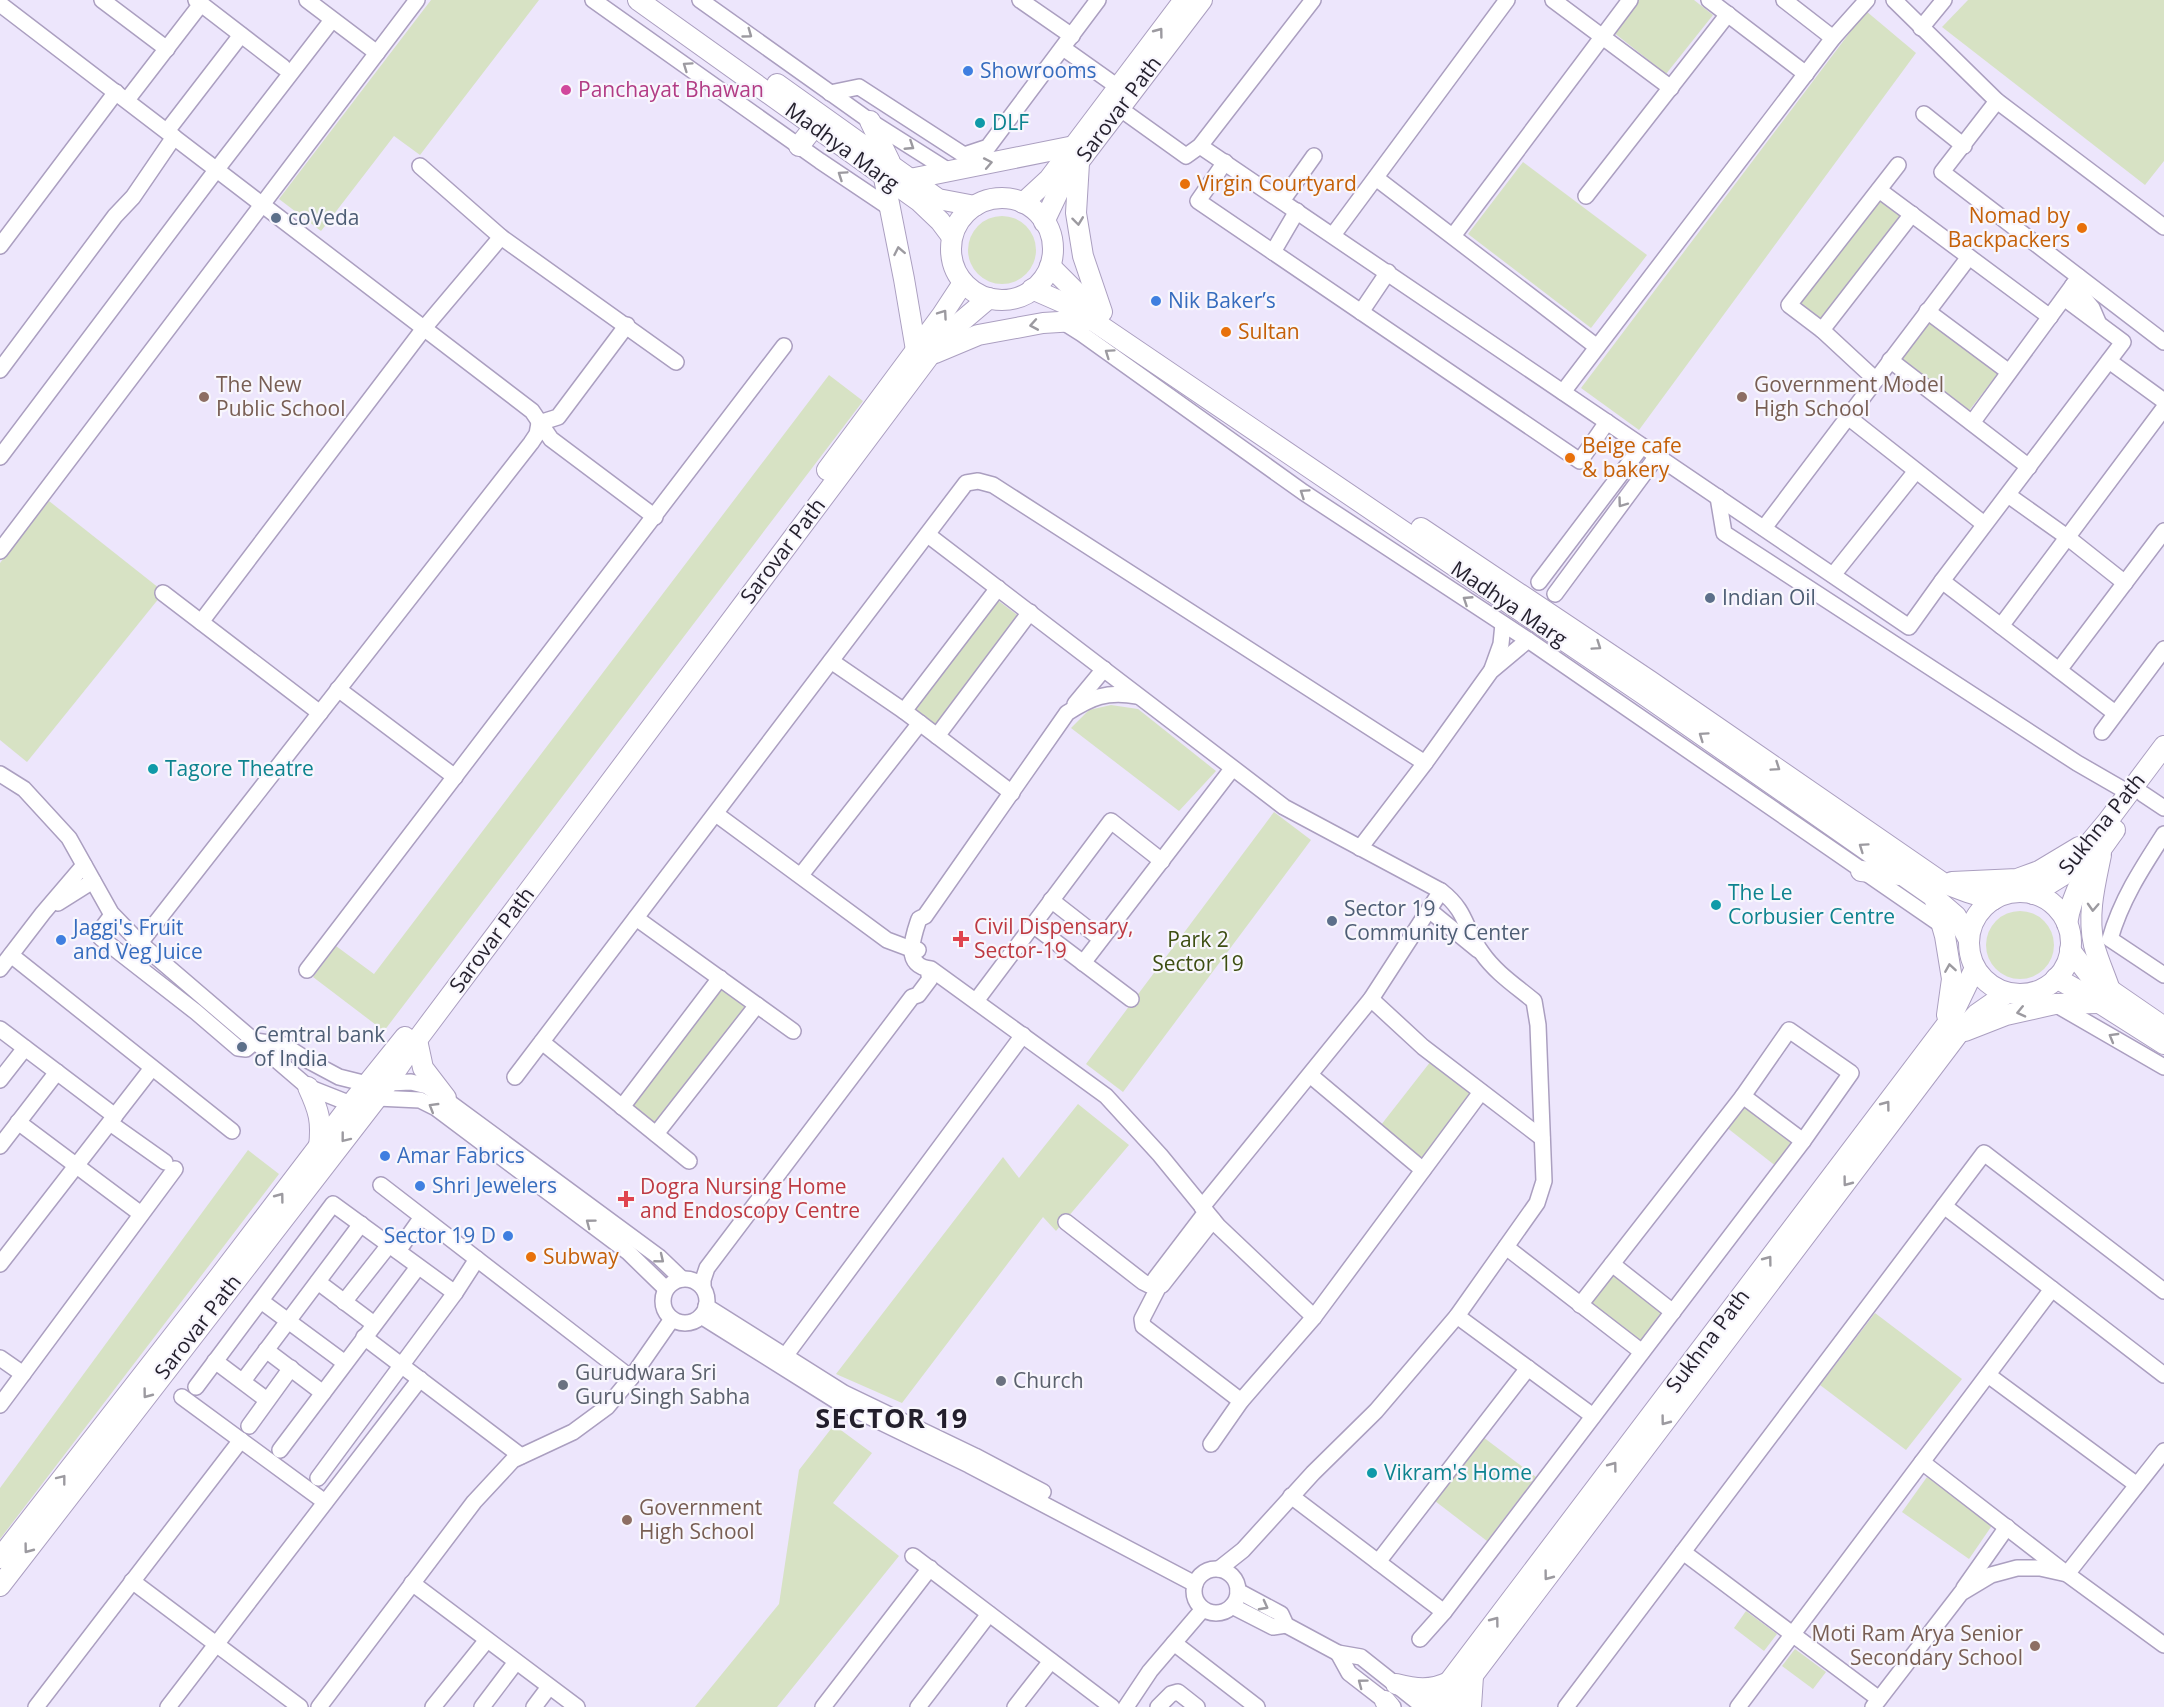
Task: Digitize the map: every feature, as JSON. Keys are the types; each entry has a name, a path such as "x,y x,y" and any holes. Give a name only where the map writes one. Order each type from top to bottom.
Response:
{"main road":[{"name":"Madhya Marg","path":"638,0 814,127 888,172 910,179 938,199 975,206"},
{"name":"Madhya Marg","path":"660,0 888,172 940,221 952,237"},
{"name":"Sarovar Path","path":"1044,222 1076,154 1118,87 1184,0"},
{"name":"Sarovar Path","path":"1023,203 1076,154 1202,0"},
{"path":"870,121 888,172 890,208 904,279 923,353 978,335 1097,316 1076,213 1076,154 949,171 910,179"},
{"path":"799,146 814,127"},
{"path":"1001,198 1023,203 1037,213 1044,222 1052,245 1050,266 1038,284 1024,295 1013,299 982,296 963,283 954,268 952,237 956,226 975,206 1001,198"},
{"name":"Madhya Marg","path":"1050,266 1097,316 1902,875 1939,890 1967,892 1993,900"},
{"name":"Sarovar Path","path":"0,1586 377,1088 417,1040 923,353 963,283"},
{"name":"Madhya Marg","path":"1032,289 1097,316 1650,681 1939,890 1969,940"},
{"name":"Sarovar Path","path":"0,1558 351,1104 377,1088 406,1035 923,353 989,298"},
{"name":"Sukhna Path","path":"2067,924 2070,903 2098,844 2136,793 2164,746"},
{"name":"Sukhna Path","path":"2136,793 2164,766"},
{"path":"2098,844 2039,872 2023,877 1939,890 1952,979 1951,1030 2055,1004 2104,996"},
{"path":"2098,844 2091,906 2094,945 2104,996"},
{"name":"Sukhna Path","path":"2033,894 2062,876 2098,844"},
{"path":"1861,871 1902,875"},
{"path":"2010,893 2033,894 2055,907 2067,924 2070,950 2065,966 2043,989 2031,993 2007,993 1981,977 1975,968 1969,940 1974,920 1993,900 2010,893"},
{"path":"2070,950 2104,996"},
{"name":"Sukhna Path","path":"1449,1707 1951,1030 1975,968"},
{"path":"2056,978 2104,996 2163,1041"},
{"name":"Sukhna Path","path":"1430,1707 1951,1030 2007,993"},
{"path":"417,1040 423,1068 446,1098"},
{"path":"309,1087 321,1126 319,1147"},
{"path":"1471,1707 1473,1676"},
{"path":"1396,1684 1416,1689 1432,1689 1449,1682"}],"street":[{"path":"102,0 166,49"},
{"path":"307,0 377,53"},
{"path":"0,551 417,0"},
{"path":"593,0 890,208"},
{"path":"700,0 870,121 949,171"},
{"path":"1020,0 1118,87"},
{"path":"830,93 859,87 964,155 988,147 1098,0"},
{"path":"1125,113 1185,156 1200,146 1313,0"},
{"path":"1333,235 1507,0"},
{"path":"1552,0 1671,88"},
{"path":"1453,236 1630,0"},
{"path":"1709,0 1806,74"},
{"path":"1784,0 1833,38"},
{"path":"1563,392 1833,38 1866,0"},
{"path":"1894,0 1997,101 2164,227"},
{"path":"1921,28 1944,0"},
{"path":"0,246 121,96 166,49 198,2 283,67"},
{"path":"1,4 425,327 532,411 551,439 655,517"},
{"path":"1586,196 1728,14"},
{"path":"0,457 216,169 332,20"},
{"path":"0,370 115,216 133,197 170,134 242,35"},
{"path":"1997,101 1942,172 2076,281 2164,342"},
{"path":"1924,114 1964,146"},
{"path":"1200,146 1909,627 1984,524 2123,342 2064,298"},
{"path":"1282,201 1314,156"},
{"path":"1225,162 1198,201 1361,312 1580,460 1607,422"},
{"path":"1876,380 1822,330 1790,305 1898,165"},
{"path":"420,166 501,237 676,362"},
{"path":"1376,178 1598,346"},
{"path":"1879,190 2050,317"},
{"path":"1273,252 1297,211"},
{"path":"1822,330 1912,214"},
{"path":"201,622 425,327 501,237"},
{"path":"1764,528 1969,257"},
{"path":"1361,312 1388,272"},
{"path":"1972,423 2076,281"},
{"path":"2076,281 2099,325"},
{"path":"1928,311 2009,372"},
{"path":"1062,322 1091,340 1303,492 1528,640 1943,926"},
{"path":"539,423 558,417 627,325"},
{"path":"308,970 784,345"},
{"path":"1890,360 2028,466"},
{"path":"2109,361 2164,401"},
{"path":"2001,626 2164,408"},
{"path":"1848,417 1984,524"},
{"path":"140,944 531,443 537,434 539,423"},
{"path":"1539,582 1642,446"},
{"path":"1555,594 1657,456"},
{"path":"1833,576 1916,471"},
{"path":"515,1077 966,483 978,481 993,485 1425,763"},
{"path":"2008,495 2067,537 2125,583"},
{"path":"1718,497 1724,533 2077,763 2164,807"},
{"path":"2059,670 2164,531"},
{"path":"928,535 1284,807 1441,891 1454,901 1480,951"},
{"path":"1942,581 2115,713"},
{"path":"904,711 998,588"},
{"path":"163,593 320,712"},
{"path":"937,736 1030,612"},
{"path":"1491,672 1501,644 1503,624"},
{"path":"1360,848 1491,672 1528,640"},
{"path":"2102,732 2164,649"},
{"path":"831,662 904,711 1012,793"},
{"path":"1104,669 1067,713 925,916 919,919 912,937 916,960 924,968 975,1001 1106,1096 1160,1155 1207,1213 1314,1317"},
{"path":"338,689 455,777"},
{"path":"1067,713 1088,700 1102,695 1118,693 1140,696"},
{"path":"801,876 920,723"},
{"path":"1083,963 1233,769"},
{"path":"0,774 24,789 69,838 112,915 140,944 309,1087 351,1104"},
{"path":"716,814 887,940 916,950"},
{"path":"975,1001 1111,821 1162,861"},
{"path":"2164,834 2136,877 2116,916 2110,939 2164,975"},
{"path":"0,969 84,865"},
{"path":"43,913 93,881"},
{"path":"1158,1285 1155,1279 1310,1075 1371,999 1441,891"},
{"path":"1051,900 1101,939"},
{"path":"1220,1569 1243,1550 1291,1496 1376,1411 1457,1316 1537,1203 1544,1181 1538,1025 1534,1001 1497,971 1480,951 1429,910"},
{"path":"112,915 100,931 101,938 238,1048 246,1049 255,1041 284,1045 339,1077 420,1100 476,1130 632,1247 666,1289"},
{"path":"636,918 794,1031"},
{"path":"1033,925 1131,999"},
{"path":"11,955 232,1131"},
{"path":"718,1253 686,1279 675,1281 666,1289 662,1304 672,1319 687,1323 703,1311 706,1297 703,1280 707,1268 912,997 910,991 923,975 931,971"},
{"path":"622,1107 720,978"},
{"path":"1371,999 1423,1047 1542,1138"},
{"path":"2055,1004 2164,1067"},
{"path":"656,1134 757,1005"},
{"path":"0,1029 57,1072 170,1165 141,1214 1,1401"},
{"path":"1420,1639 1444,1612 1673,1312 1803,1141 1851,1073 1789,1030 1743,1096 1580,1305"},
{"path":"782,1361 1023,1035"},
{"path":"542,1042 689,1161"},
{"path":"0,1080 25,1048"},
{"path":"0,1264 152,1068"},
{"path":"0,1146 57,1072"},
{"path":"1310,1075 1423,1170"},
{"path":"377,1088 411,1082 427,1086 446,1098 476,1130"},
{"path":"1211,1444 1241,1401 1314,1317 1481,1092"},
{"path":"1743,1096 1803,1141"},
{"path":"18,1122 141,1214"},
{"path":"1573,1705 1683,1552 1984,1153 2164,1291"},
{"path":"381,1185 632,1378"},
{"path":"196,1387 333,1204 454,1293"},
{"path":"1944,1206 2164,1375"},
{"path":"345,1302 422,1217"},
{"path":"1066,1222 1143,1282 1158,1285"},
{"path":"243,1381 361,1224"},
{"path":"632,1247 659,1257 686,1279 696,1282 703,1288"},
{"path":"1506,1247 1642,1352"},
{"path":"318,1478 477,1259"},
{"path":"1612,1264 1673,1312"},
{"path":"280,1450 418,1266"},
{"path":"318,1282 374,1324"},
{"path":"1158,1285 1142,1319 1143,1326 1241,1401"},
{"path":"1738,1707 2052,1289"},
{"path":"261,1301 345,1364"},
{"path":"703,1311 782,1361 975,1456 1146,1547 1196,1581"},
{"path":"1457,1316 1593,1416"},
{"path":"319,1707 474,1502 513,1460 573,1432 608,1407 632,1378 672,1319"},
{"path":"364,1337 521,1456"},
{"path":"266,1350 323,1393"},
{"path":"0,1358 23,1374"},
{"path":"215,1361 267,1400"},
{"path":"249,1426 291,1368"},
{"path":"1378,1562 1528,1368"},
{"path":"1988,1375 2137,1485"},
{"path":"168,1707 420,1379"},
{"path":"182,1396 325,1503"},
{"path":"36,1707 241,1440"},
{"path":"2067,1574 2164,1450"},
{"path":"1923,1462 2067,1574 2164,1645"},
{"path":"1291,1496 1444,1612"},
{"path":"1683,1552 1792,1634 1876,1703 1961,1593 2007,1527"},
{"path":"1243,1550 1235,1592 1220,1612 1203,1609 1194,1594 1196,1581 1204,1572 1220,1569 1229,1573 1235,1592 1281,1614 1287,1625 1338,1653 1361,1657 1425,1707"},
{"path":"913,1556 1112,1707"},
{"path":"831,1704 930,1568"},
{"path":"1961,1593 1991,1575 2017,1568 2040,1568 2067,1574"},
{"path":"132,1581 300,1707"},
{"path":"412,1583 577,1707"},
{"path":"1126,1707 1150,1671 1203,1609"},
{"path":"918,1707 989,1614"},
{"path":"433,1707 487,1640"},
{"path":"1173,1643 1257,1707"},
{"path":"1338,1653 1348,1673 1389,1705"},
{"path":"1015,1707 1051,1661"},
{"path":"482,1707 516,1662"},
{"path":"534,1707 549,1687"},
{"path":"1158,1707 1171,1694 1178,1692 1197,1707"}],"green space":[{"path":"431,0 539,0 420,155 394,136 321,231 279,199"},
{"path":"1629,0 1694,0 1713,15 1666,74 1608,28"},
{"path":"1968,0 2164,0 2164,161 2145,185 1942,27"},
{"path":"1866,11 1916,53 1639,430 1581,388"},
{"path":"1523,162 1647,255 1591,328 1468,234"},
{"path":"1880,196 1904,214 1822,321 1798,303"},
{"path":"1002,216 1015,219 1026,226 1033,237 1036,250 1033,263 1026,274 1015,281 1002,284 989,281 978,274 971,263 968,250 971,237 978,226 989,219"},
{"path":"1930,318 2000,371 1968,412 1898,360"},
{"path":"829,375 863,401 384,1031 313,977 336,946 374,974"},
{"path":"49,501 164,592 27,762 0,740 0,563"},
{"path":"996,599 1020,617 936,728 913,711"},
{"path":"1111,705 1138,709 1216,771 1179,811 1071,728 1089,710"},
{"name":"Park 2 Sector 19","path":"1274,812 1311,840 1123,1092 1086,1064"},
{"path":"2020,911 2033,914 2044,921 2051,932 2054,945 2051,958 2044,969 2033,976 2020,979 2007,976 1996,969 1989,958 1986,945 1989,932 1996,921 2007,914"},
{"path":"720,985 748,1006 657,1124 630,1104"},
{"path":"1431,1061 1473,1094 1422,1158 1381,1125"},
{"path":"1078,1104 1129,1145 1056,1231 1043,1217 902,1403 836,1374 1003,1157 1019,1178"},
{"path":"1742,1105 1794,1145 1777,1167 1726,1127"},
{"path":"248,1150 279,1174 0,1539 0,1488"},
{"path":"1613,1270 1668,1313 1641,1347 1587,1304"},
{"path":"1875,1313 1962,1379 1906,1450 1820,1385"},
{"path":"834,1425 872,1453 833,1503 899,1556 777,1707 695,1707 779,1604 799,1470"},
{"path":"1483,1437 1536,1477 1487,1541 1435,1501"},
{"path":"1927,1477 1993,1524 1969,1559 1902,1512"},
{"path":"1746,1611 1777,1634 1764,1651 1734,1628"},
{"path":"1795,1649 1826,1672 1813,1689 1782,1666"}],"place":[{"name":"Showrooms","path":"968,71"},
{"name":"Panchayat Bhawan","path":"566,90"},
{"name":"DLF","path":"980,123"},
{"name":"Virgin Courtyard","path":"1185,184"},
{"name":"coVeda","path":"276,218"},
{"name":"Nomad by Backpackers","path":"2082,228"},
{"name":"Nik Baker’s","path":"1156,301"},
{"name":"Sultan","path":"1226,332"},
{"name":"The New Public School","path":"204,397"},
{"name":"Government Model High School","path":"1742,397"},
{"name":"Beige cafe & bakery","path":"1570,458"},
{"name":"Indian Oil","path":"1710,598"},
{"name":"Tagore Theatre","path":"153,769"},
{"name":"The Le Corbusier Centre","path":"1716,905"},
{"name":"Sector 19 Community Center","path":"1332,921"},
{"name":"Civil Dispensary, Sector-19","path":"961,939"},
{"name":"Jaggi's Fruit and Veg Juice","path":"61,940"},
{"name":"Cemtral bank of India","path":"242,1047"},
{"name":"Amar Fabrics","path":"385,1156"},
{"name":"Shri Jewelers","path":"420,1186"},
{"name":"Dogra Nursing Home and Endoscopy Centre","path":"626,1199"},
{"name":"Sector 19 D","path":"508,1236"},
{"name":"Subway","path":"531,1257"},
{"name":"Church","path":"1001,1381"},
{"name":"Gurudwara Sri Guru Singh Sabha","path":"563,1385"},
{"name":"Vikram's Home","path":"1372,1473"},
{"name":"Government High School","path":"627,1520"},
{"name":"Moti Ram Arya Senior Secondary School","path":"2035,1646"}],"district":[{"name":"SECTOR 19","path":"892,1419"}]}
